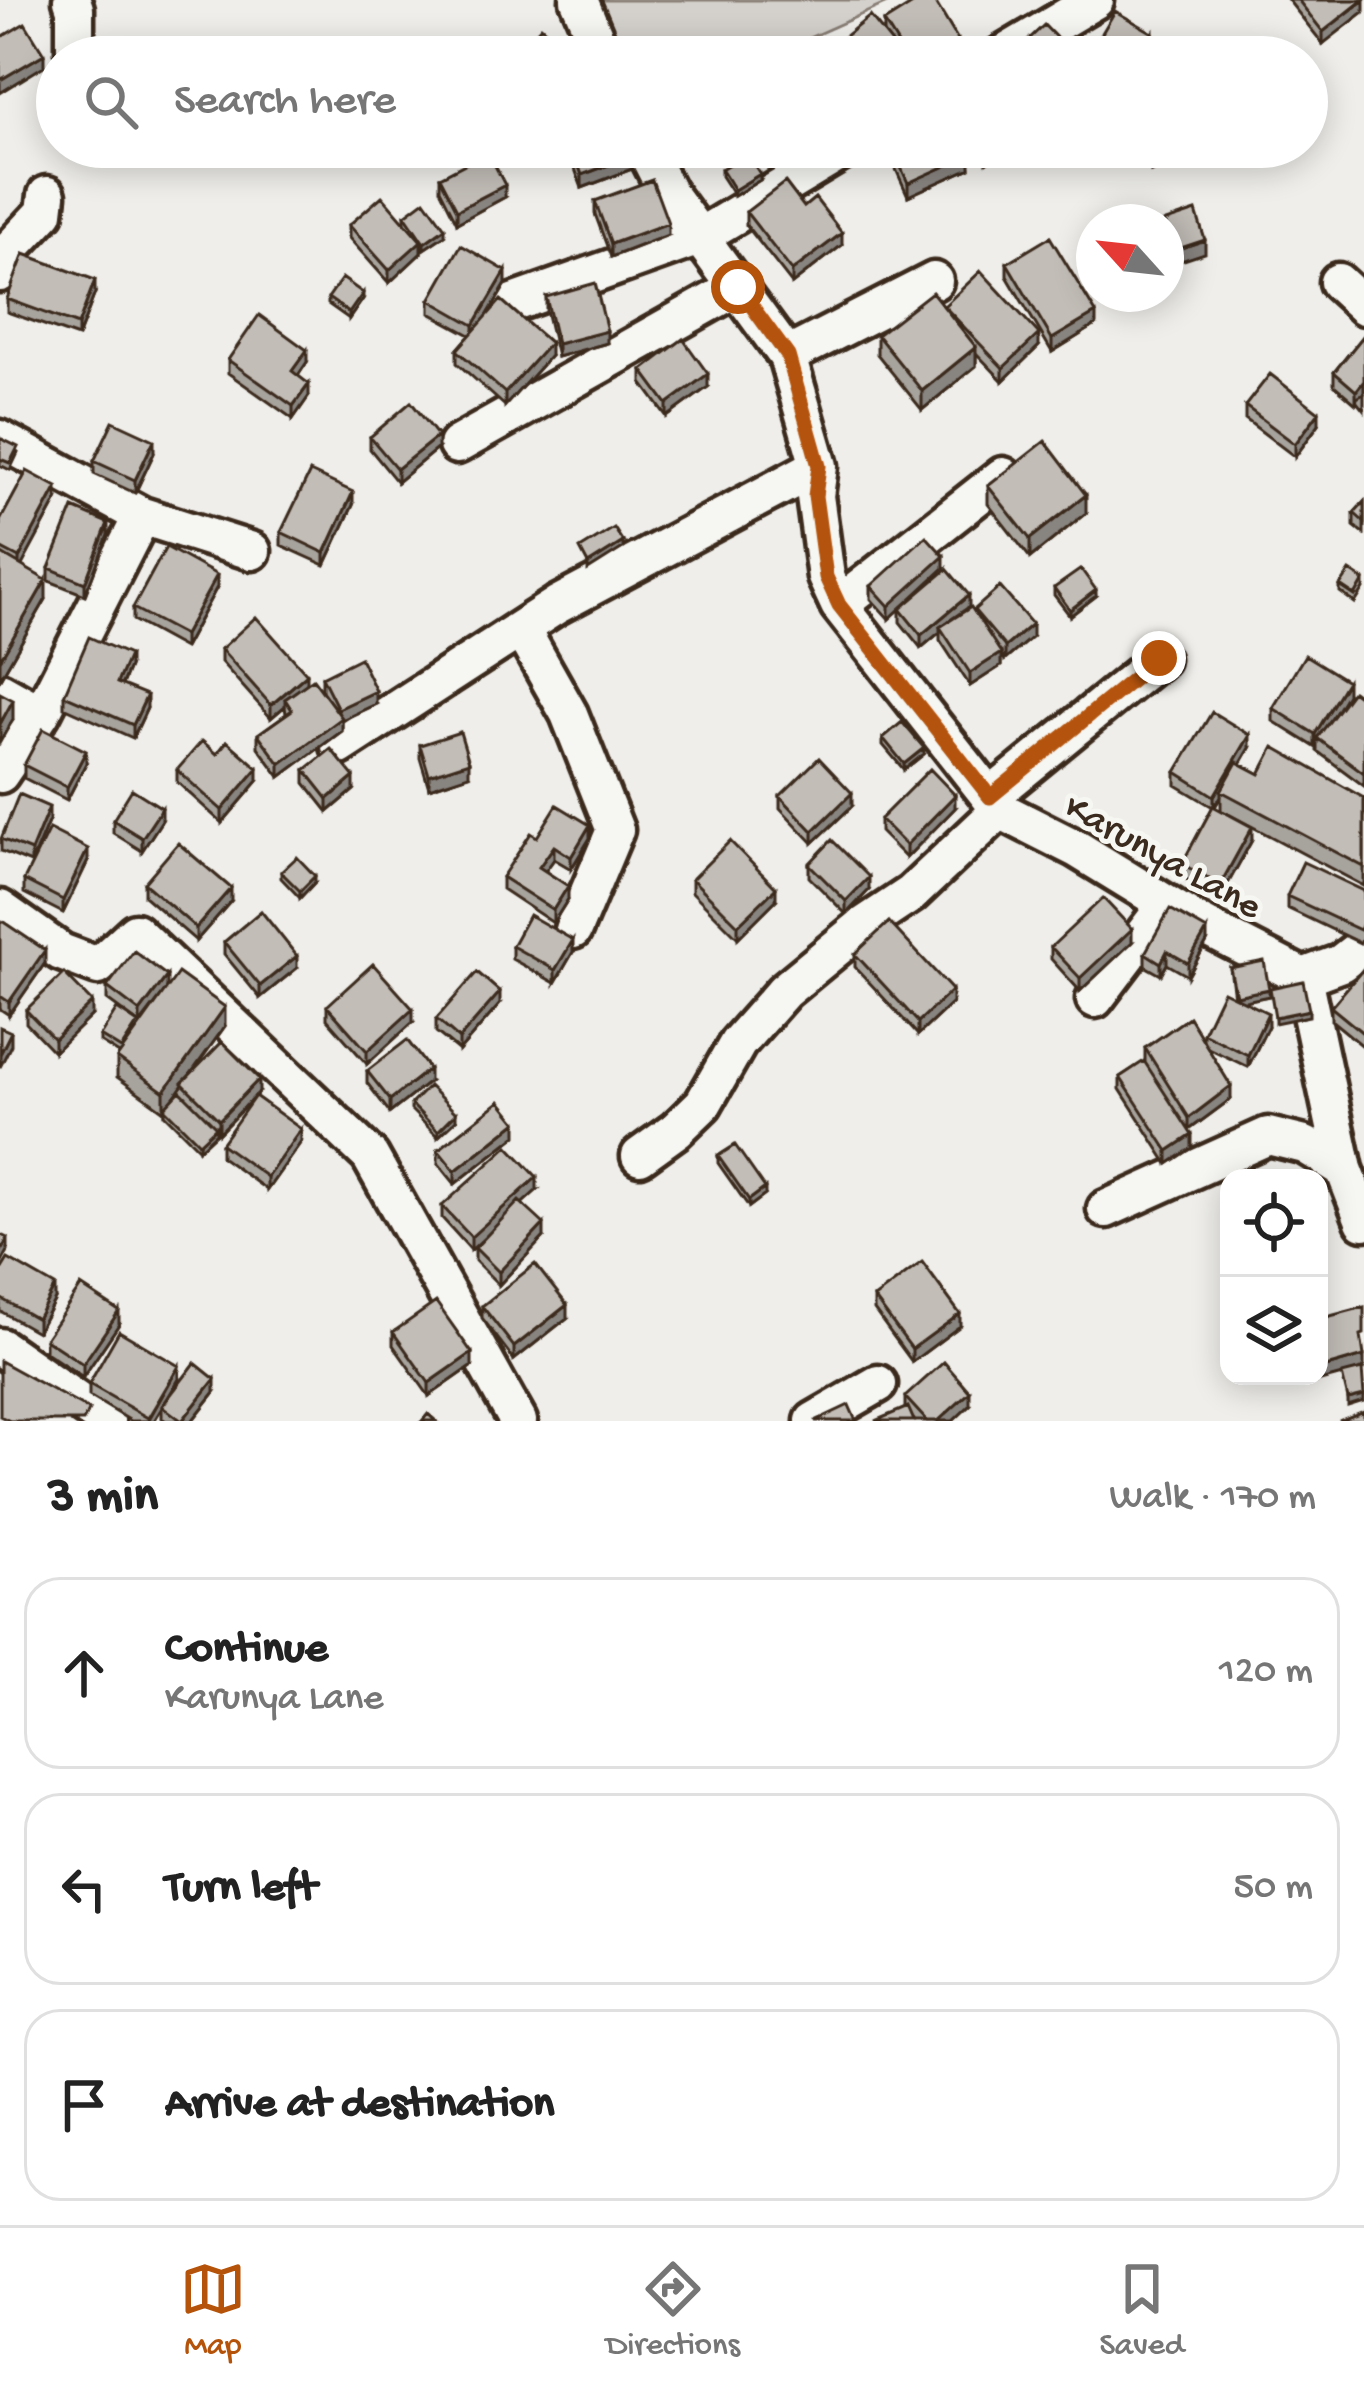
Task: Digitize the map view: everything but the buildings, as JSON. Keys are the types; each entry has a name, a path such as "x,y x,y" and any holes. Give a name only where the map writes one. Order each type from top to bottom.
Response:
{"street":[{"path":"72,0 75,36"},
{"path":"579,0 594,36"},
{"path":"1034,36 1095,0"},
{"name":"Karunya Lane","path":"655,168 667,192 788,356 819,466 815,496 826,577 839,605 995,804 1166,905 1303,977"},
{"path":"506,306 699,237 814,168"},
{"path":"0,273 12,247 45,212 46,195"},
{"path":"788,356 934,280"},
{"path":"458,445 738,287"},
{"path":"0,439 142,516 252,551"},
{"path":"340,746 557,605 819,466"},
{"path":"839,605 1003,476"},
{"path":"0,774 41,714 142,516"},
{"path":"521,629 569,714 615,830 573,929"},
{"path":"640,1156 703,1104 738,1043 784,991 863,926 911,894 995,804 1159,658"},
{"path":"0,691 41,714"},
{"path":"1095,999 1166,905"},
{"path":"0,909 61,952 98,966 135,932 370,1156 518,1421"},
{"path":"1364,945 1341,963 1303,977 1344,1169 1364,1221"},
{"path":"1106,1209 1268,1136 1305,1145 1344,1169"},
{"path":"0,1347 106,1421"},
{"path":"814,1421 878,1384"}],"shaded area":[{"path":"591,0 894,0 813,36 608,36"}],"route":[{"path":"738,287 788,356 819,466 815,496 826,577 839,605 990,797 1159,658"}]}
